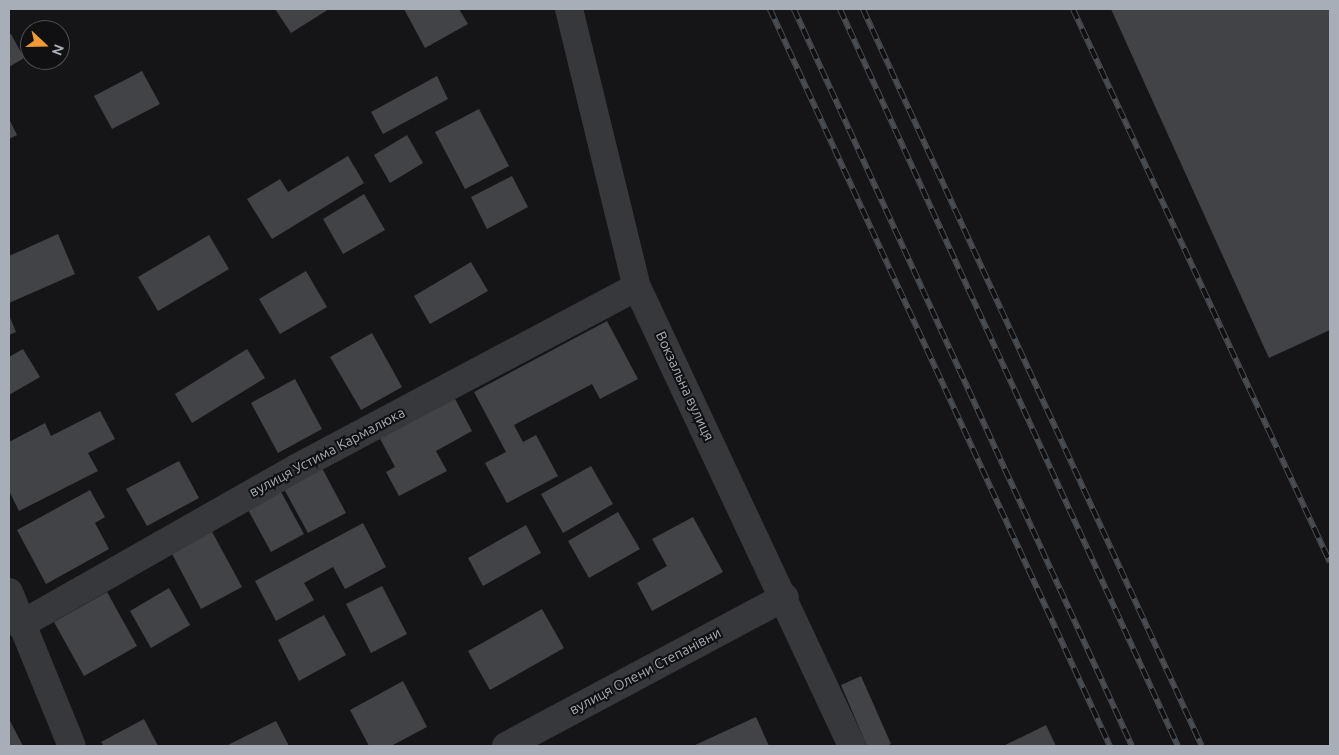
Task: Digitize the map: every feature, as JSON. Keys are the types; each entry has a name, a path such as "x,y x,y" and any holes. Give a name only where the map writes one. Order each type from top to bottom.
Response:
{"street":[{"name":"Вокзальна вулиця","path":"569,9 638,287 785,597 852,746"},
{"name":"вулиця Устима Кармалюка","path":"20,625 296,468 638,287"},
{"path":"9,592 20,625 72,746"},
{"name":"вулиця Олени Степанівни","path":"506,746 785,597"}],"building":[{"path":"275,9 329,9 291,33"},
{"path":"404,9 459,9 468,24 425,48"},
{"path":"1111,9 1330,9 1330,330 1269,358"},
{"path":"11,34 20,51 20,60 9,67 9,35"},
{"path":"142,71 160,104 112,129 94,96"},
{"path":"437,76 448,99 383,134 371,112"},
{"path":"479,109 509,166 465,189 435,132"},
{"path":"9,119 17,135 9,139"},
{"path":"407,135 423,163 390,183 374,155"},
{"path":"348,156 364,183 272,239 247,199 280,179 288,192"},
{"path":"512,176 528,207 487,229 471,197"},
{"path":"364,194 385,230 343,254 323,219"},
{"path":"58,234 75,274 9,303 9,256"},
{"path":"209,235 229,269 158,311 138,277"},
{"path":"471,262 488,291 430,324 414,296"},
{"path":"306,271 327,307 280,334 259,299"},
{"path":"9,315 16,332 9,335"},
{"path":"607,321 638,379 600,399 592,384 514,425 523,442 536,435 558,476 507,503 485,463 506,452 474,392"},
{"path":"372,333 402,387 361,410 330,357"},
{"path":"23,349 40,377 9,395 9,357"},
{"path":"247,349 265,378 192,423 175,394"},
{"path":"295,379 322,429 278,453 251,403"},
{"path":"453,395 472,431 436,451 447,471 399,496 386,472 395,467 378,435"},
{"path":"100,411 115,439 88,453 98,471 19,511 9,491 9,442 45,423 51,436"},
{"path":"179,461 199,498 147,526 126,489"},
{"path":"591,466 613,504 563,533 541,494"},
{"path":"322,468 346,513 308,533 284,489"},
{"path":"90,490 105,517 95,523 109,549 46,584 17,530"},
{"path":"280,490 304,534 271,552 247,508"},
{"path":"618,512 640,549 589,578 568,541"},
{"path":"693,517 723,572 652,611 637,583 667,566 652,539"},
{"path":"363,523 386,567 345,589 333,567 304,583 314,600 276,621 255,581"},
{"path":"526,525 541,553 483,586 468,558"},
{"path":"210,528 242,587 201,609 170,550"},
{"path":"382,586 407,634 371,653 346,604"},
{"path":"169,588 190,625 151,648 130,611"},
{"path":"107,592 137,646 84,676 54,622"},
{"path":"542,609 564,648 490,690 468,651"},
{"path":"324,615 346,655 299,681 278,640"},
{"path":"861,676 891,744 887,746 867,746 841,685"},
{"path":"403,681 427,727 391,746 369,746 350,710"},
{"path":"756,717 769,746 695,745"},
{"path":"9,719 23,746 9,746"},
{"path":"144,719 158,746 104,746 101,742"},
{"path":"276,721 289,746 226,746"},
{"path":"1046,725 1056,746 1003,746 1028,734"}],"railway":[{"path":"770,9 1110,746"},
{"path":"794,9 1132,746"},
{"path":"840,9 1178,746"},
{"path":"863,9 1202,746"},
{"path":"1073,9 1330,562"}]}
